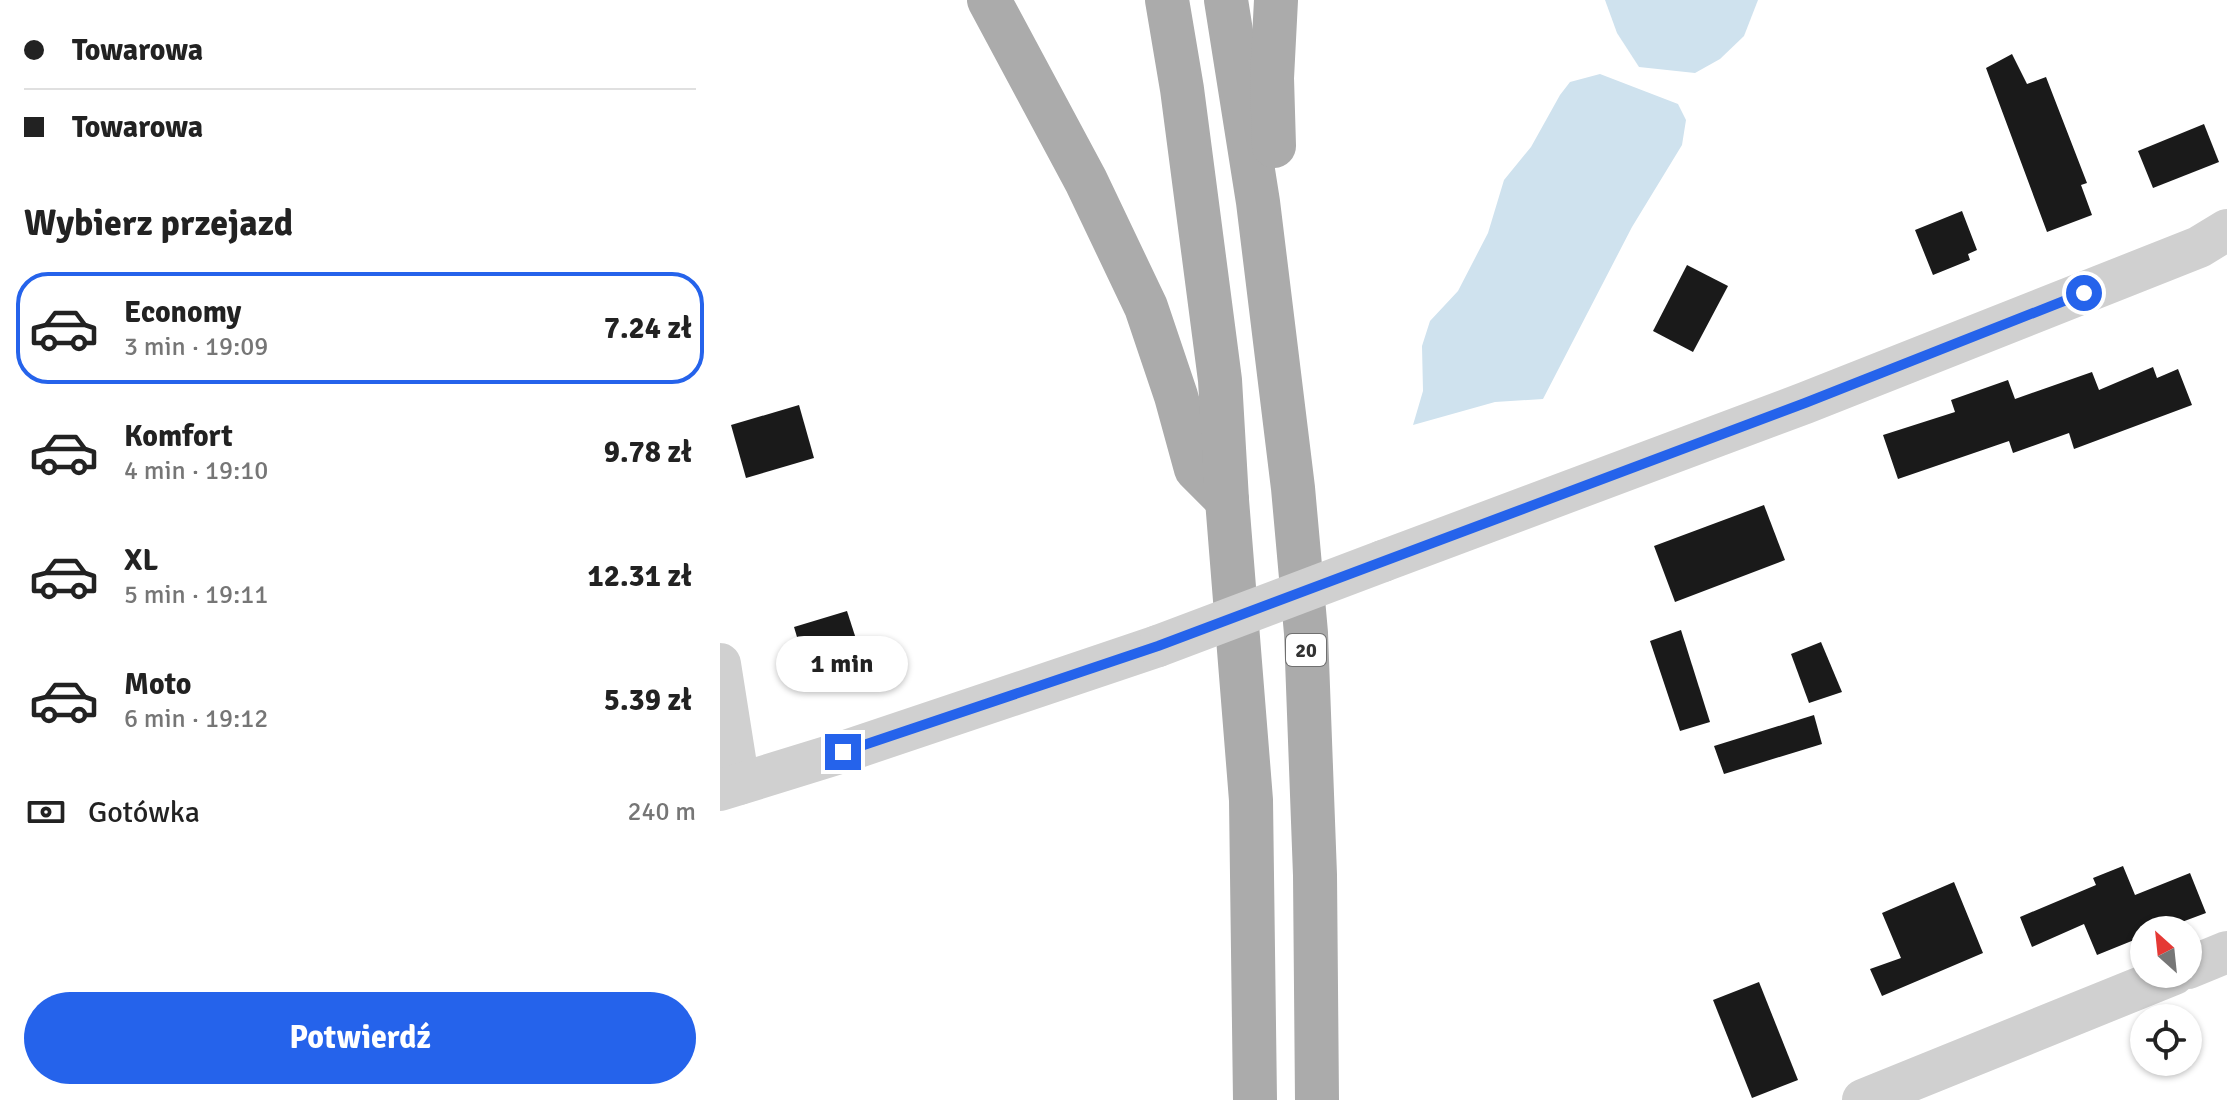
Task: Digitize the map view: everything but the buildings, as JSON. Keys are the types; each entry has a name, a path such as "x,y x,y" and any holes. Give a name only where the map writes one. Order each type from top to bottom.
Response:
{"main road":[{"path":"989,0 1086,181 1146,307 1176,396 1196,469 1227,500"},
{"path":"1167,0 1182,89 1220,380 1251,800 1255,1100"},
{"name":"20","path":"1226,0 1258,202 1293,488 1306,633 1315,875 1317,1100"},
{"path":"1258,202 1274,154 1272,78 1276,0"}],"street":[{"path":"720,664 730,787 1158,646 1805,403 2199,247 2227,230"},
{"path":"2202,962 2227,952"},
{"path":"1863,1100 2139,988"}],"water":[{"path":"1605,0 1758,0 1744,36 1720,59 1695,73 1639,67 1617,33"},
{"path":"1600,74 1678,104 1686,120 1682,145 1632,227 1543,399 1495,402 1413,425 1423,391 1422,346 1430,321 1458,291 1488,233 1504,180 1531,147 1570,82"}],"route":[{"path":"843,752 1158,646 1805,403 2084,293"}]}
